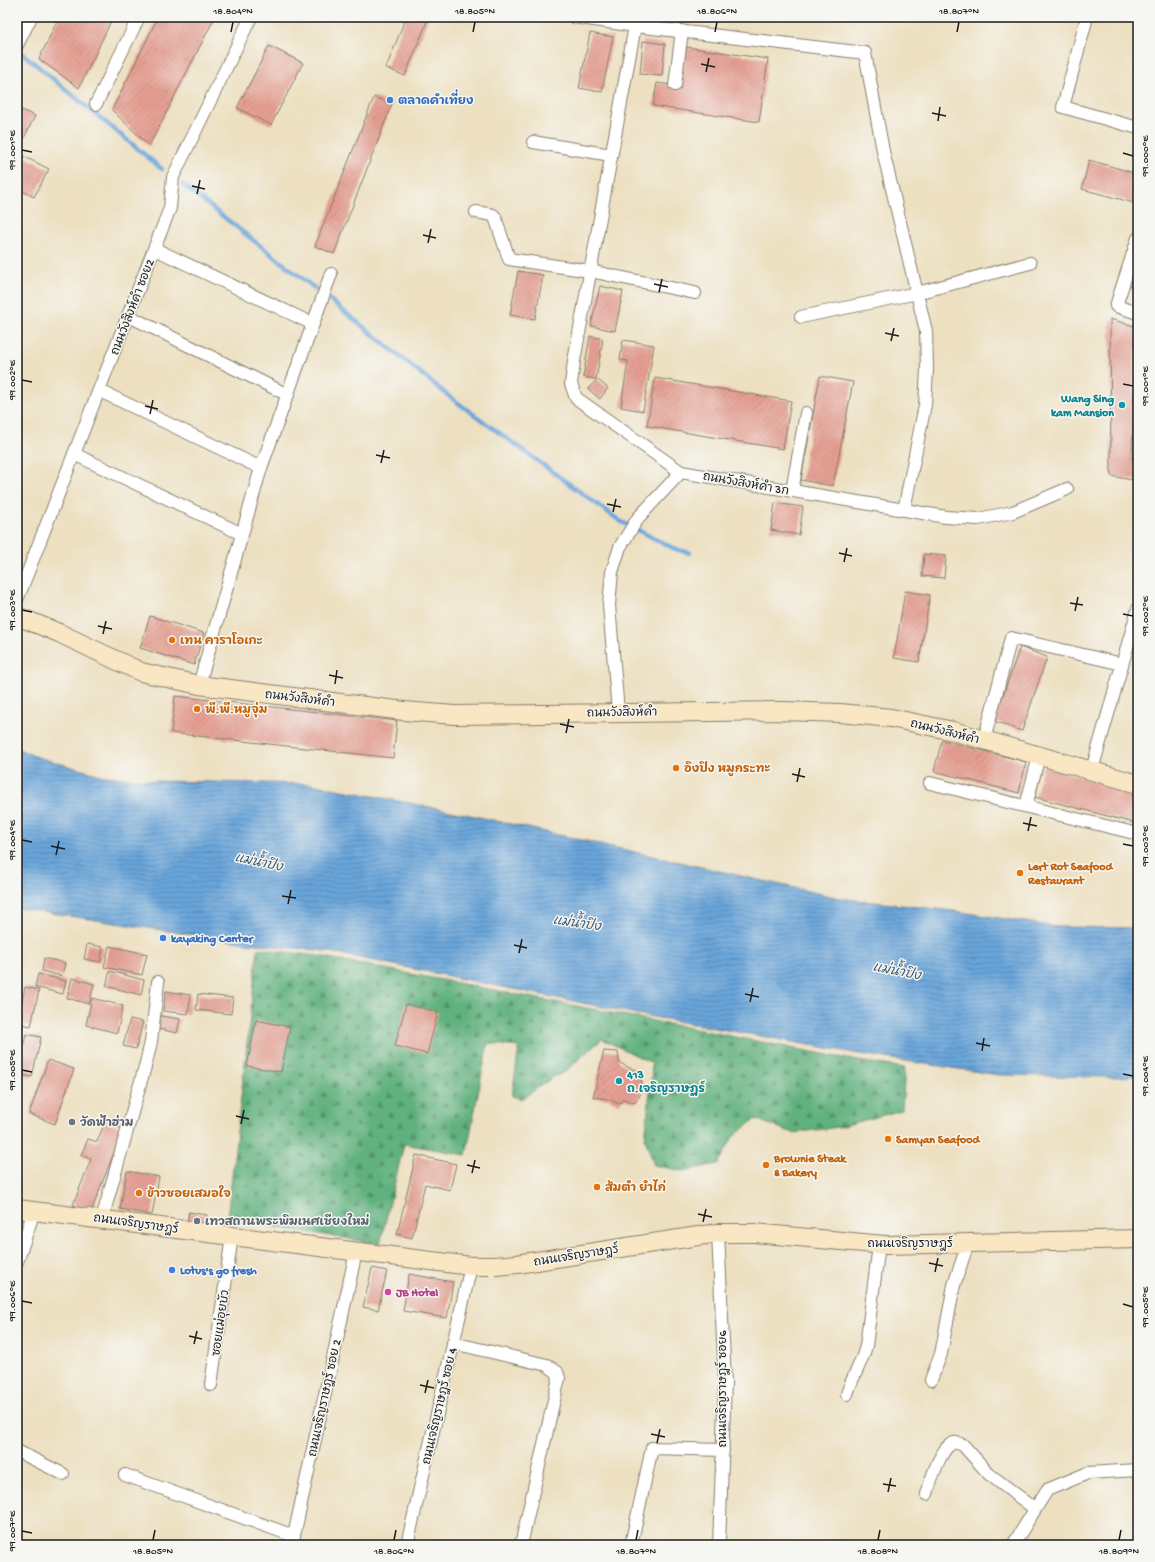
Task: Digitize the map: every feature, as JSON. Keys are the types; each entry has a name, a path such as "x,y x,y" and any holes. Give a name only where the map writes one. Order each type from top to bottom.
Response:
{"street":[{"path":"17,45 31,17"},
{"path":"96,104 139,17"},
{"name":"ถนนวังสิงห์คำ ซอย2","path":"17,600 155,249 170,208 173,177 251,17"},
{"path":"574,17 635,26 865,53 883,151 926,331 925,405 904,510"},
{"path":"1087,17 1063,107 1138,128"},
{"path":"618,712 609,605 612,572 620,547 638,518 681,472 576,398 571,384 635,26"},
{"path":"675,85 682,31"},
{"path":"533,142 611,155"},
{"path":"476,212 493,215 495,217 509,259 590,271 695,294"},
{"path":"1138,238 1116,306 1138,313"},
{"path":"155,249 313,324"},
{"path":"801,317 917,293 1030,263"},
{"path":"199,685 261,468 331,274"},
{"path":"129,316 288,395"},
{"path":"100,391 261,468"},
{"path":"792,491 806,413"},
{"path":"74,454 242,534"},
{"name":"ถนนวังสิงห์คำ 3ก","path":"681,472 946,517 978,519 1013,512 1067,489"},
{"path":"1092,770 1138,609"},
{"name":"ถนนวังสิงห์คำ","path":"17,616 59,633 141,672 199,685 404,711 454,715 783,710 840,712 890,718 953,731 1138,784"},
{"path":"984,740 1011,638 1122,664"},
{"path":"1026,806 1039,756"},
{"path":"930,783 1138,834"},
{"path":"102,1219 151,1042 158,982"},
{"path":"17,1262 25,1210"},
{"name":"ถนนเจริญราษฎร์","path":"25,1210 470,1266 517,1264 718,1233 754,1233 879,1245 1138,1239"},
{"name":"ถนนเจริญราษฎร์ ซอย6","path":"718,1233 725,1382 719,1545"},
{"name":"ซอยแม่อุยบัว","path":"211,1385 232,1236"},
{"path":"931,1380 941,1354 952,1295 968,1243"},
{"path":"847,1394 853,1377 863,1359 866,1346 879,1245"},
{"name":"ถนนเจริญราษฎร์ ซอย 2","path":"293,1540 356,1252"},
{"name":"ถนนเจริญราษฎร์ ซอย 4","path":"407,1545 470,1266"},
{"path":"453,1343 547,1365 557,1372 559,1378 520,1545"},
{"path":"927,1494 944,1451 951,1444 957,1443 962,1446 989,1474 1034,1509"},
{"path":"631,1545 652,1448 723,1450"},
{"path":"17,1451 63,1474"},
{"path":"1013,1545 1034,1509 1048,1490 1088,1473 1138,1470"},
{"path":"125,1475 293,1540"}],"green space":[{"path":"258,948 324,957 859,1061 905,1068 902,1110 839,1127 793,1133 755,1119 733,1137 718,1164 682,1171 654,1165 645,1139 652,1063 602,1039 565,1072 553,1077 522,1099 512,1096 519,1047 488,1043 466,1155 404,1144 380,1244 227,1219"}],"water":[{"name":"แม่น้ำปิง","path":"17,748 34,756 104,776 159,781 311,784 466,814 839,898 954,911 1057,927 1138,928 1138,1076 998,1075 860,1054 637,1014 325,951 247,943 17,908"}],"building":[{"path":"59,17 113,17 79,88 39,59"},
{"path":"158,17 215,17 149,146 112,110"},
{"path":"406,17 429,17 405,76 386,68"},
{"path":"590,33 613,37 602,92 579,88"},
{"path":"643,41 665,44 662,76 640,74"},
{"path":"269,46 303,63 271,125 237,108"},
{"path":"686,47 768,59 759,122 653,106 657,83 680,86"},
{"path":"374,97 392,104 334,254 315,246"},
{"path":"17,108 35,116 17,152"},
{"path":"17,153 49,169 34,197 17,188"},
{"path":"1089,160 1138,174 1138,204 1082,189"},
{"path":"518,271 543,275 535,319 510,315"},
{"path":"600,286 623,291 615,331 591,326"},
{"name":"Wang Sing kam Mansion","path":"1110,319 1138,327 1138,352 1135,351 1132,459 1138,460 1138,481 1111,476"},
{"path":"590,336 603,339 596,379 583,377"},
{"path":"623,340 654,345 643,411 621,407 628,361 620,360"},
{"path":"820,376 853,382 833,486 801,480"},
{"path":"655,378 791,401 783,449 647,426"},
{"path":"597,379 608,388 600,399 588,389"},
{"path":"775,503 803,507 799,535 771,530"},
{"path":"924,554 946,556 944,578 922,576"},
{"path":"905,591 930,595 919,662 894,658"},
{"name":"เทน คาราโอเกะ","path":"150,616 204,633 194,665 140,648"},
{"path":"1020,647 1047,657 1022,731 994,721"},
{"path":"175,696 397,721 393,758 171,733"},
{"path":"942,740 1026,762 1019,793 934,771"},
{"path":"1043,766 1138,792 1138,824 1035,797"},
{"path":"87,944 103,947 100,962 84,959"},
{"path":"109,946 147,954 142,975 104,967"},
{"path":"44,958 65,963 62,976 42,971"},
{"path":"110,971 144,980 141,995 106,986"},
{"path":"38,974 66,981 63,994 35,987"},
{"path":"72,978 94,984 89,1004 67,998"},
{"path":"25,987 39,990 31,1026 17,1023"},
{"path":"166,991 191,995 188,1014 163,1011"},
{"path":"198,994 233,998 231,1014 196,1010"},
{"path":"92,998 123,1006 117,1033 86,1025"},
{"path":"406,1004 438,1012 427,1054 395,1046"},
{"path":"161,1016 180,1019 177,1033 158,1029"},
{"path":"130,1019 143,1022 136,1049 123,1046"},
{"path":"256,1020 290,1027 281,1072 247,1066"},
{"path":"26,1034 41,1037 32,1077 17,1074"},
{"name":"413 ถ.เจริญราษฏร์","path":"604,1051 618,1052 619,1062 627,1067 640,1071 643,1090 635,1103 623,1099 619,1104 608,1099 593,1097"},
{"path":"48,1060 74,1069 55,1124 29,1114"},
{"path":"105,1122 123,1129 91,1212 73,1205 91,1159 81,1155 88,1139 97,1142"},
{"path":"416,1155 456,1164 450,1190 425,1184 412,1238 397,1234"},
{"name":"ข้าวซอยเสมอใจ","path":"127,1171 159,1177 152,1215 120,1209"},
{"name":"เทวสถานพระพิฆเนศเชียงใหม่","path":"189,1212 207,1215 205,1230 186,1227"},
{"path":"372,1268 387,1271 378,1310 363,1307"},
{"path":"409,1274 453,1282 447,1318 403,1311"}],"waterway":[{"path":"17,49 162,169"},
{"path":"183,185 317,290"},
{"path":"330,300 450,397 620,521 675,549 690,553"}],"place":[{"name":"ตลาดคำเที่ยง","path":"390,100"},
{"name":"Wang Sing kam Mansion","path":"1122,405"},
{"name":"เทน คาราโอเกะ","path":"172,640"},
{"name":"พี.พี.หมูจุ่ม","path":"197,709"},
{"name":"อิงปิง หมูกระทะ","path":"676,768"},
{"name":"Lert Rot Seafood Restaurant","path":"1020,873"},
{"name":"kayaking Center","path":"163,938"},
{"name":"413 ถ.เจริญราษฏร์","path":"619,1081"},
{"name":"วัดฟ้าฮ่าม","path":"72,1122"},
{"name":"Samyan Seafood","path":"888,1139"},
{"name":"Brownie Steak & Bakery","path":"766,1165"},
{"name":"ส้มตำ ยำไก่","path":"597,1187"},
{"name":"ข้าวซอยเสมอใจ","path":"139,1193"},
{"name":"เทวสถานพระพิฆเนศเชียงใหม่","path":"197,1221"},
{"name":"Lotus's go fresh","path":"172,1270"},
{"name":"JB Hotel","path":"388,1292"}]}
